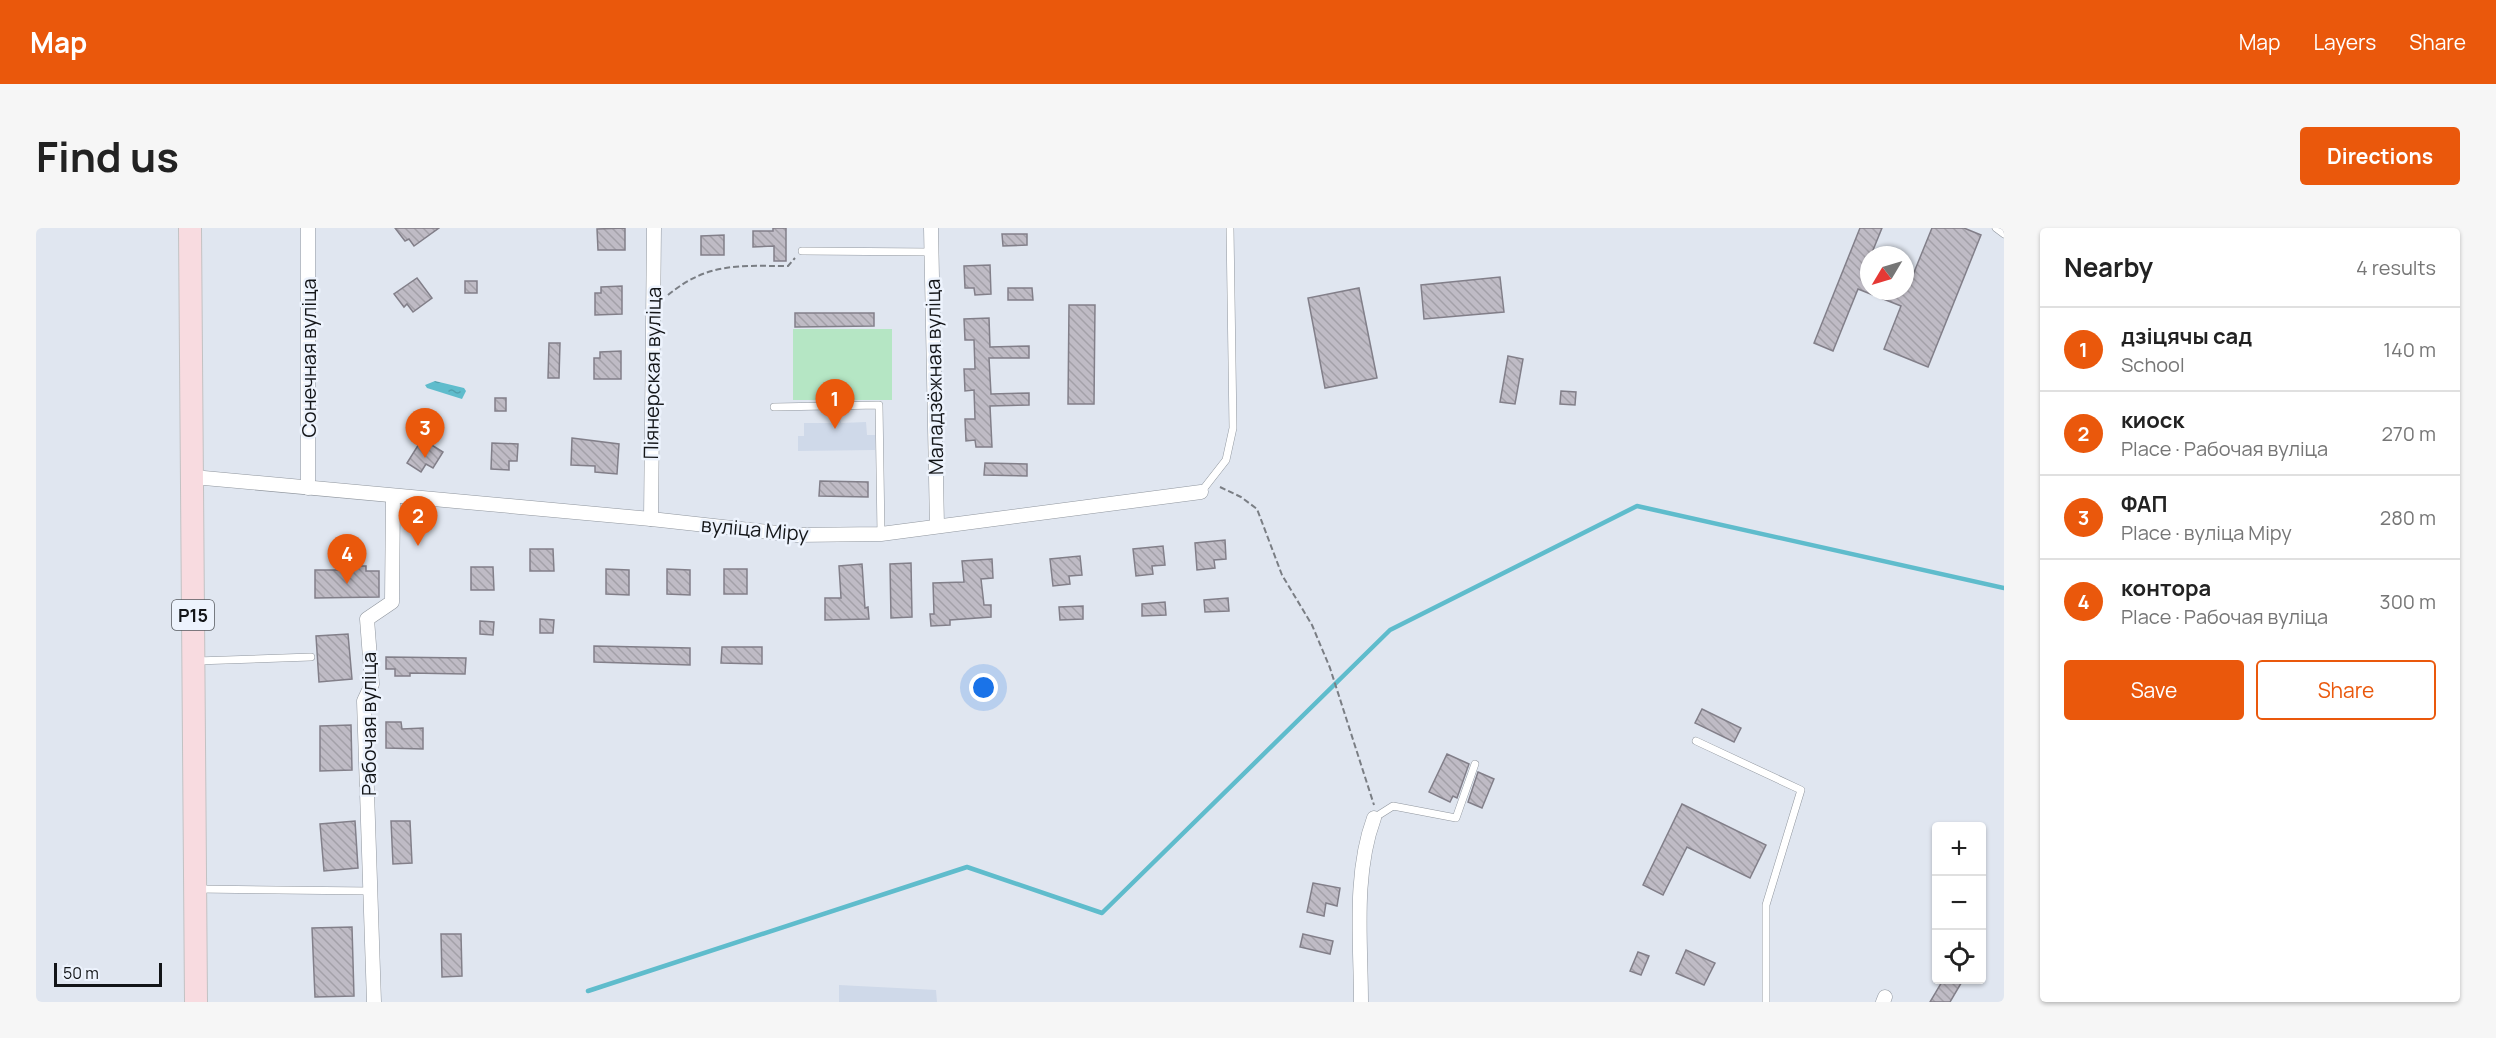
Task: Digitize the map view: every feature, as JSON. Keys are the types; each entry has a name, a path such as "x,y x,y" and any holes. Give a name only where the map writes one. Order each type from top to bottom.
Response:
{"main road":[{"name":"Р15","path":"190,228 196,1002"}],"street":[{"name":"Сонечная вуліца","path":"308,228 308,488"},
{"name":"Піянерская вуліца","path":"651,519 654,228"},
{"name":"Маладзёжная вуліца","path":"932,228 937,526"},
{"name":"вуліца Міру","path":"193,477 651,519 796,535 881,534 1205,487"},
{"name":"Рабочая вуліца","path":"374,1002 364,701 372,684 367,619 392,602 393,495"},
{"path":"1361,1002 1362,870 1366,841 1374,818"}],"lane":[{"path":"1205,487 1226,460 1233,428 1230,228"},
{"path":"1996,228 2004,234"},
{"path":"802,251 932,252"},
{"path":"774,406 879,405 881,534"},
{"path":"194,661 311,657"},
{"path":"1696,741 1801,790 1766,905 1766,1002"},
{"path":"1374,818 1393,806 1456,818 1475,764"},
{"path":"195,889 371,891"}],"path":[{"path":"653,310 681,285 713,269 731,266 788,266 802,251"},
{"path":"1205,487 1241,497 1257,509 1282,575 1312,625 1332,674 1373,801 1374,818"}],"shaded area":[{"path":"831,418 840,418 841,423 866,422 867,435 875,435 875,450 798,451 798,436 804,436 804,423 831,423"},
{"path":"839,985 936,990 937,1002 839,1002"}],"green space":[{"path":"793,329 892,329 892,400 793,400"}],"water":[{"path":"435,381 464,388 466,391 462,399 427,388 425,385"}],"building":[{"path":"395,228 439,228 414,246 409,239 405,241"},
{"path":"625,228 625,250 598,250 597,229"},
{"path":"773,228 786,228 786,261 774,261 774,246 753,247 753,231 773,231"},
{"path":"1860,228 1882,228 1875,246 1860,246 1860,290 1858,289 1833,351 1814,343"},
{"path":"1932,228 1964,228 1981,235 1928,367 1884,349 1901,306 1886,300 1914,300 1914,272"},
{"path":"1002,234 1027,234 1027,245 1003,246"},
{"path":"724,235 724,255 701,255 701,236"},
{"path":"990,265 991,294 975,295 974,288 965,288 964,266"},
{"path":"1500,277 1504,312 1424,319 1421,285"},
{"path":"417,278 432,298 413,312 407,304 404,307 394,294"},
{"path":"465,281 477,281 477,293 465,293"},
{"path":"622,286 622,314 595,315 595,293 601,293 601,287"},
{"path":"1008,288 1032,288 1033,300 1008,300"},
{"path":"1359,288 1377,378 1325,388 1308,298"},
{"path":"1069,305 1095,305 1094,404 1068,404"},
{"path":"795,313 874,313 874,326 795,327"},
{"path":"989,318 990,347 1029,346 1029,358 989,358 991,394 1029,393 1029,405 990,406 992,447 976,447 975,440 966,441 965,419 975,419 974,390 965,391 964,369 975,369 974,340 965,340 964,319"},
{"path":"549,343 560,343 559,378 548,378"},
{"path":"621,351 621,379 594,379 594,358 600,358 600,352"},
{"path":"1508,356 1523,359 1515,404 1500,402"},
{"path":"1561,391 1576,392 1575,405 1560,404"},
{"path":"495,398 506,398 506,411 495,411"},
{"path":"572,438 619,444 617,474 595,472 595,466 571,465"},
{"path":"422,439 443,452 433,468 426,464 421,472 407,463"},
{"path":"492,443 518,444 517,461 509,461 509,470 491,469"},
{"path":"985,463 1027,464 1027,476 984,475"},
{"path":"820,481 868,482 868,497 819,496"},
{"path":"1225,540 1226,559 1214,560 1215,568 1197,570 1195,543"},
{"path":"1163,546 1165,565 1152,566 1153,574 1136,576 1133,549"},
{"path":"530,549 553,549 554,571 530,571"},
{"path":"1080,556 1082,575 1069,576 1070,584 1053,586 1050,559"},
{"path":"992,559 993,578 981,579 984,605 991,605 991,617 950,620 950,625 931,626 930,614 934,614 933,583 964,582 962,561"},
{"path":"911,563 912,617 891,618 890,564"},
{"path":"862,564 865,608 868,607 869,619 825,620 825,598 841,598 839,566"},
{"path":"353,566 366,566 366,571 379,571 379,597 315,598 315,570 353,570"},
{"path":"471,567 493,567 494,590 471,590"},
{"path":"606,569 629,570 629,595 606,594"},
{"path":"667,569 690,570 690,595 667,594"},
{"path":"724,569 747,569 747,594 724,594"},
{"path":"1228,598 1229,611 1205,612 1204,600"},
{"path":"1165,602 1166,615 1142,616 1142,604"},
{"path":"1083,606 1083,619 1060,620 1059,607"},
{"path":"540,619 554,620 553,633 540,633"},
{"path":"480,621 494,622 493,635 480,634"},
{"path":"348,634 352,679 319,682 316,636"},
{"path":"594,646 690,648 690,665 594,662"},
{"path":"722,647 762,647 762,664 721,663"},
{"path":"386,657 466,658 465,674 410,673 410,676 395,676 395,669 386,669"},
{"path":"1702,709 1741,728 1734,742 1695,723"},
{"path":"386,722 401,722 402,729 423,728 423,749 386,748"},
{"path":"351,725 352,770 320,771 320,726"},
{"path":"1447,754 1469,764 1457,798 1453,796 1450,802 1429,792"},
{"path":"1478,772 1494,779 1482,808 1468,802"},
{"path":"1682,804 1766,845 1750,878 1687,847 1663,895 1643,885"},
{"path":"355,821 358,868 324,871 320,824"},
{"path":"391,821 410,821 412,863 393,864"},
{"path":"1313,883 1340,888 1337,906 1326,903 1324,916 1307,912"},
{"path":"352,927 354,996 315,997 312,928"},
{"path":"441,934 461,934 462,976 442,977"},
{"path":"1303,934 1333,941 1330,954 1300,947"},
{"path":"1686,950 1715,963 1704,985 1676,973"},
{"path":"1638,952 1649,956 1641,975 1630,971"},
{"path":"1941,984 1961,984 1950,1002 1930,1002"}],"waterway":[{"path":"588,991 967,867 1102,913 1390,630 1637,506 2004,588"}],"place":[{"name":"дзіцячы сад","path":"835,429"},
{"name":"ФАП","path":"425,458"},
{"name":"киоск","path":"418,546"},
{"name":"контора","path":"347,584"}]}
